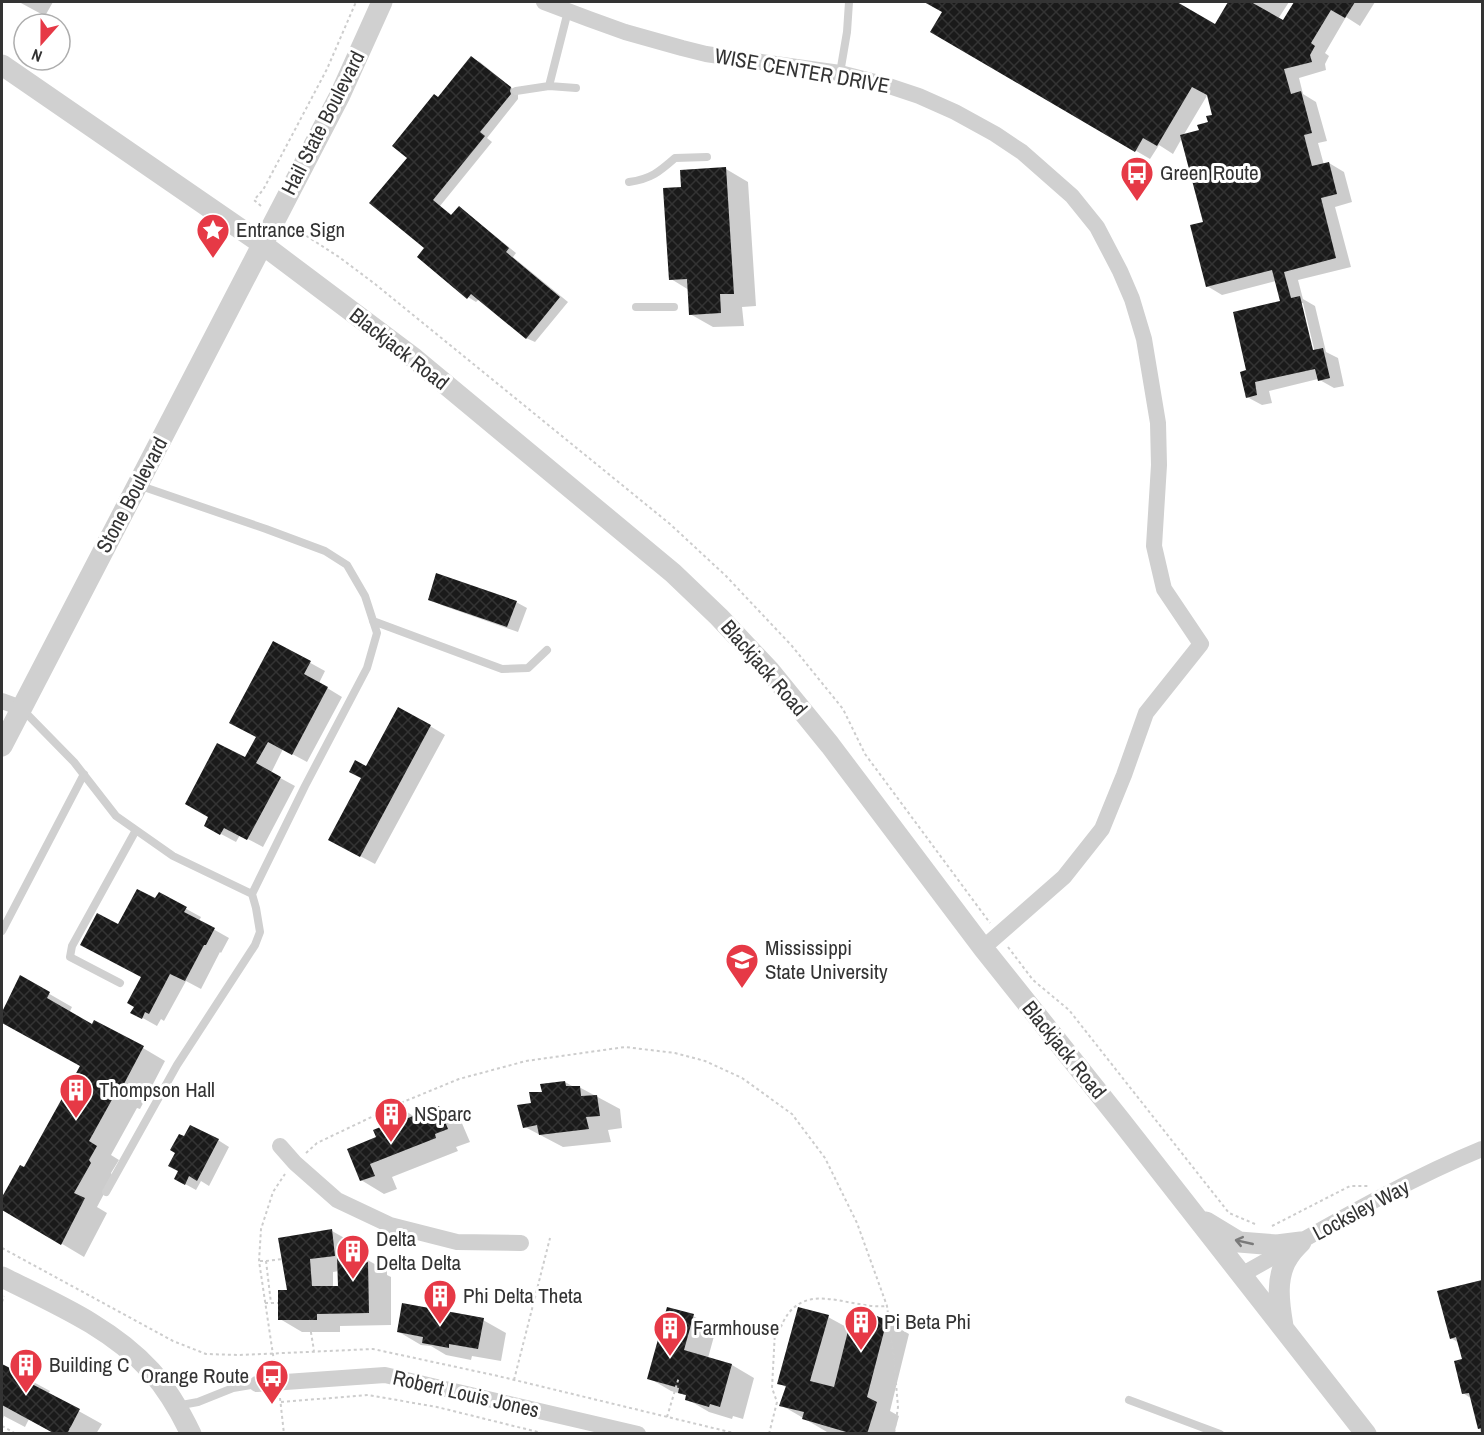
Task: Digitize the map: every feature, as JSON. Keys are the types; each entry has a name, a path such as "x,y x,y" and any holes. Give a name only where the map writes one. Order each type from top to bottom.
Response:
{"street":[{"name":"Hail State Boulevard","path":"262,244 340,95 382,2"},
{"name":"WISE CENTER DRIVE","path":"544,2 625,32 706,54 840,73 884,84 955,112 1022,152 1072,196 1097,227 1120,271 1132,299 1144,339 1158,423 1159,465 1154,546 1164,589 1201,644 1146,713 1102,830 1064,877 982,948"},
{"name":"Blackjack Road","path":"2,65 262,244 415,359 657,559 718,616 769,670 830,746 982,948 1114,1112 1366,1434"},
{"name":"Stone Boulevard","path":"2,746 11,705 138,485 262,244"},
{"path":"280,1146 295,1163 337,1200 390,1225 457,1242 520,1243"},
{"name":"Locksley Way","path":"1241,1275 1420,1178 1482,1149"},
{"path":"1193,1214 1239,1242 1277,1245 1302,1242"},
{"path":"1283,1326 1279,1284 1288,1257 1302,1242"},
{"path":"2,1277 81,1318 108,1334 134,1354 152,1371 165,1389 190,1434"},
{"name":"Robert Louis Jones","path":"257,1384 385,1375 638,1434"}],"lane":[{"path":"840,73 849,2"},
{"path":"549,86 568,11"},
{"path":"516,91 549,86 576,88"},
{"path":"629,182 657,174 675,158 707,157"},
{"path":"636,307 674,307"},
{"path":"106,1192 177,1065 255,945 260,932 252,894 367,668 377,633 365,596 347,565 325,551 138,485"},
{"path":"373,621 502,669 528,668 547,651"},
{"path":"11,705 75,762 116,816 173,856 252,894"},
{"path":"2,931 84,774"},
{"path":"120,983 70,957 72,946 136,830"},
{"path":"176,1406 198,1402 233,1388 257,1384"},
{"path":"1129,1400 1220,1434"}],"path":[{"path":"254,200 263,190 327,69 356,2"},
{"path":"272,1353 259,1261 261,1229 273,1192 289,1168 317,1143 459,1078 526,1061 625,1047 675,1053 705,1061 742,1078 792,1114 825,1158 857,1223 887,1306 898,1407 894,1434"},
{"path":"514,1380 550,1238"},
{"path":"2,1248 173,1341 206,1354 373,1349 738,1434"},
{"path":"259,1261 282,1259"},
{"path":"266,1261 271,1303"},
{"path":"769,1434 777,1402 772,1388 775,1331 780,1332 783,1320 792,1309 814,1299 838,1299 875,1307 887,1306"},
{"path":"265,1303 278,1303"},
{"path":"309,1320 314,1351"},
{"path":"667,1416 679,1377"},
{"path":"280,1402 368,1395 437,1407 546,1434"},
{"path":"2,1426 16,1434"},
{"path":"70,1428 75,1434"},
{"path":"520,1434 522,1428"}],"building":[{"path":"924,2 1177,2 1215,24 1228,2 1251,2 1283,20 1294,2 1355,2 1345,18 1331,10 1311,43 1315,46 1310,55 1312,62 1284,69 1291,94 1301,91 1312,133 1304,135 1312,166 1329,162 1337,194 1321,198 1336,258 1284,272 1291,298 1300,296 1313,350 1323,348 1330,378 1318,381 1315,369 1255,382 1257,395 1246,398 1240,372 1246,370 1233,312 1280,301 1272,270 1206,287 1190,225 1203,222 1180,135 1199,130 1197,125 1208,122 1206,116 1212,115 1207,95 1192,87 1157,146 1143,138 1135,152 930,32 942,12"},
{"path":"471,56 511,87 511,94 480,132 485,136 433,200 451,215 459,206 509,248 506,252 560,297 526,339 471,294 467,299 417,257 424,248 369,203 407,158 392,146 434,94 438,97"},
{"path":"726,167 734,294 720,294 721,313 689,315 687,279 669,280 663,188 681,187 680,170"},
{"path":"436,573 517,601 507,627 428,600"},
{"path":"273,641 311,661 304,674 328,687 292,755 268,742 256,763 281,777 247,840 224,828 220,835 204,826 208,817 185,804 217,743 245,757 256,737 229,723"},
{"path":"398,707 431,725 360,857 328,840 361,778 349,772 355,760 366,766"},
{"path":"137,889 155,898 159,892 187,907 184,912 215,928 185,981 170,974 149,1014 145,1012 142,1019 130,1013 134,1007 127,1003 141,977 80,945 97,913 118,924"},
{"name":"Thompson Hall","path":"20,975 50,992 47,998 92,1024 94,1020 144,1046 117,1097 114,1096 89,1141 97,1146 89,1160 91,1163 74,1193 85,1198 61,1245 2,1210 2,1197 20,1165 24,1167 80,1066 2,1023 2,1012"},
{"path":"565,1081 566,1086 580,1086 581,1096 597,1095 600,1116 586,1117 589,1129 539,1135 537,1125 523,1128 517,1105 531,1103 529,1092 542,1092 540,1084"},
{"name":"NSparc","path":"439,1106 448,1129 435,1134 436,1138 370,1164 375,1176 360,1181 347,1149 376,1137 373,1130 388,1124 385,1116 404,1108 408,1118"},
{"path":"190,1125 219,1139 197,1181 189,1176 185,1185 174,1179 178,1171 168,1166 175,1153 170,1150 179,1134 184,1136"},
{"name":"Delta Delta Delta","path":"332,1229 335,1256 310,1259 312,1286 338,1286 337,1257 365,1256 365,1263 368,1262 369,1313 317,1314 317,1320 278,1320 278,1290 287,1290 278,1238"},
{"path":"1482,1280 1482,1428 1478,1429 1469,1393 1462,1394 1454,1361 1462,1359 1456,1337 1450,1339 1437,1291"},
{"name":"Phi Delta Theta","path":"402,1303 484,1318 478,1349 449,1344 449,1348 422,1343 423,1337 397,1332"},
{"name":"Farmhouse","path":"667,1307 694,1314 684,1350 732,1364 720,1407 710,1404 709,1407 685,1400 686,1395 678,1393 679,1388 647,1379"},
{"name":"Pi Beta Phi","path":"798,1307 829,1315 810,1381 834,1387 854,1307 887,1320 867,1397 877,1402 867,1434 853,1434 802,1419 804,1412 779,1406 786,1386 777,1384"},
{"name":"Building C","path":"2,1364 28,1377 26,1381 80,1409 67,1434 55,1434 2,1405"}],"place":[{"name":"Green Route","path":"1137,202"},
{"name":"Entrance Sign","path":"213,259"},
{"name":"Mississippi State University","path":"742,989"},
{"name":"Thompson Hall","path":"76,1119"},
{"name":"NSparc","path":"391,1143"},
{"name":"Delta Delta Delta","path":"353,1280"},
{"name":"Phi Delta Theta","path":"440,1325"},
{"name":"Pi Beta Phi","path":"861,1351"},
{"name":"Farmhouse","path":"670,1357"},
{"name":"Building C","path":"26,1394"},
{"name":"Orange Route","path":"272,1405"}]}
